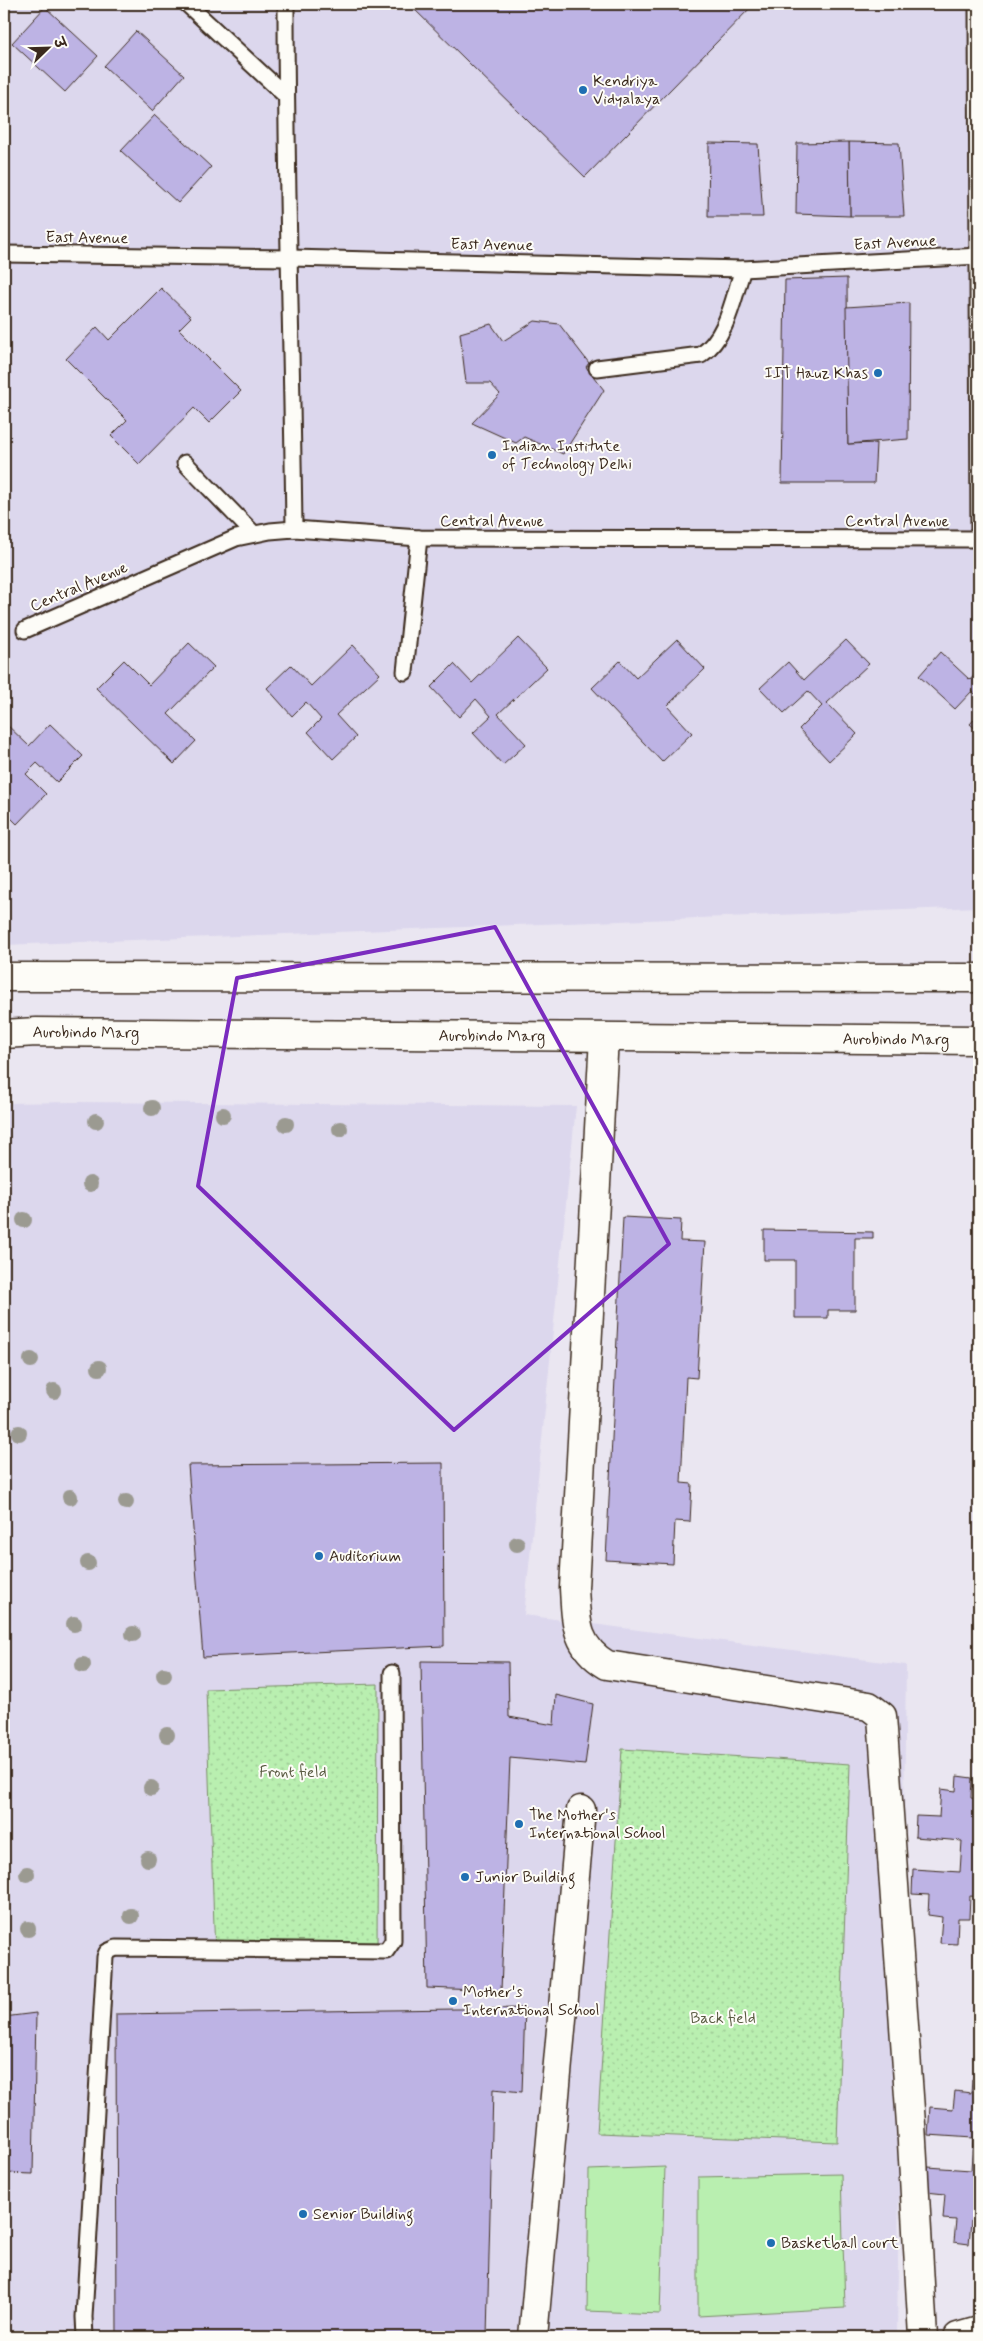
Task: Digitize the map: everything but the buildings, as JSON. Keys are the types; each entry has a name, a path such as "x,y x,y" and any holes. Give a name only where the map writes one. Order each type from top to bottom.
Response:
{"main road":[{"path":"4,977 979,978"},
{"name":"Aurobindo Marg","path":"4,1034 36,1032 979,1040"},
{"path":"604,1037 574,1588 577,1630 588,1650 607,1665 869,1706 882,1716 910,2115 923,2337"},
{"path":"533,2337 581,1810"},
{"path":"958,2337 979,2331"}],"lane":[{"path":"187,4 286,96"},
{"path":"286,4 294,529"},
{"name":"Central Avenue","path":"25,630 236,538 270,531 294,529 418,538 979,539 977,4"},
{"name":"East Avenue","path":"4,254 291,258 743,269 979,256"},
{"path":"597,368 701,355 711,348 722,331 743,269"},
{"path":"185,464 254,534"},
{"path":"405,672 418,538"},
{"path":"85,2337 84,2307 105,1957 108,1952 116,1948 386,1951 392,1941 392,1673"}],"highlighted area":[{"path":"495,927 669,1244 454,1430 198,1186 237,978"}],"shaded area":[{"name":"Indian Institute of Technology Delhi","path":"4,4 979,4 979,907 4,945"},
{"name":"The Mother's International School","path":"4,1103 576,1106 524,1615 906,1665 897,2337 4,2337"}],"green space":[{"name":"Front field","path":"378,1684 377,1955 215,1956 206,1689"},
{"name":"Back field","path":"622,1749 850,1764 837,2142 597,2133"},
{"path":"665,2167 660,2314 587,2311 589,2170"},
{"name":"Basketball court","path":"841,2174 845,2308 698,2316 698,2177"}],"place":[{"name":"Kendriya Vidyalaya","path":"583,90"},
{"name":"IIT Hauz Khas","path":"878,373"},
{"name":"Indian Institute of Technology Delhi","path":"492,455"},
{"name":"Auditorium","path":"319,1556"},
{"name":"The Mother's International School","path":"519,1824"},
{"name":"Junior Building","path":"465,1877"},
{"name":"Mother's International School","path":"453,2001"},
{"name":"Senior Building","path":"303,2214"},
{"name":"Basketball court","path":"771,2243"}]}
